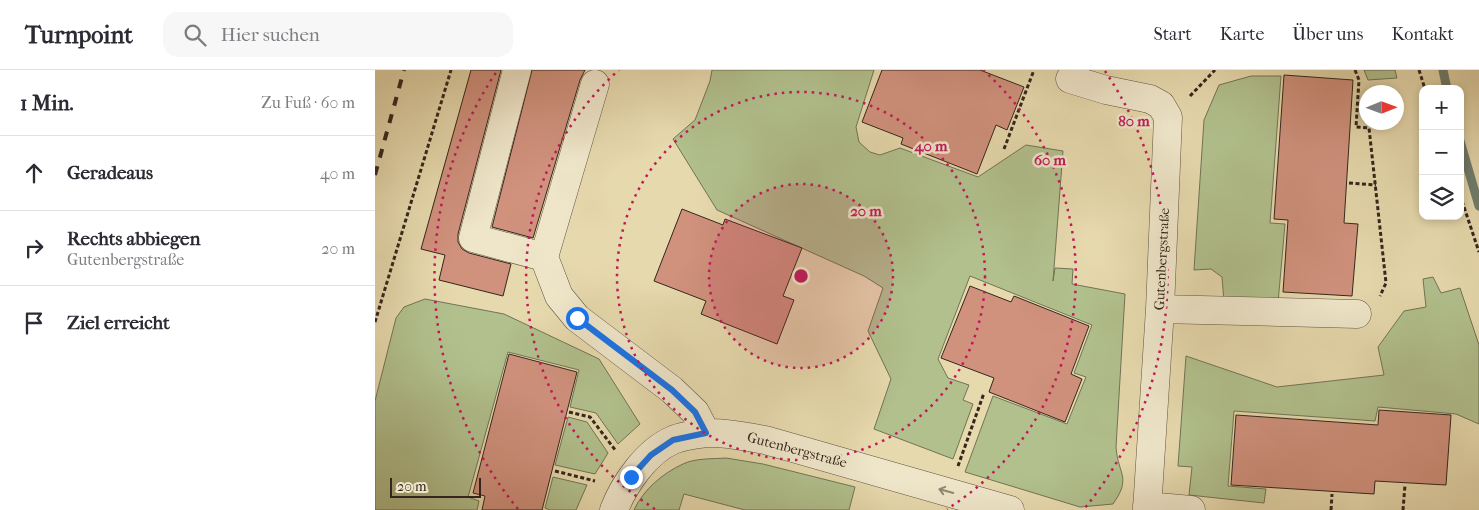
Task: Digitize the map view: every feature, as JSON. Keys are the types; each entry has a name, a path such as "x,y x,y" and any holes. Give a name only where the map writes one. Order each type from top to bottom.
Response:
{"street":[{"path":"517,70 473,238 544,257"},
{"path":"1070,79 1106,90 1150,98 1161,106 1168,117"},
{"path":"595,84 544,257 559,296 577,318 672,390 695,412 706,433"},
{"name":"Gutenbergstraße","path":"1147,508 1160,309 1168,117"},
{"path":"1160,309 1357,314"},
{"name":"Gutenbergstraße","path":"614,510 631,477 651,455 673,440 706,433 731,434 765,440 1009,510"},
{"path":"1147,508 1191,510"}],"path":[{"path":"375,322 451,70"},
{"path":"1004,149 1033,70"},
{"path":"1168,117 1215,70"},
{"path":"1355,70 1359,80 1356,127 1369,128 1386,283 1381,294 1357,314"},
{"path":"1419,70 1424,85"},
{"path":"1349,183 1375,185"},
{"path":"1464,207 1479,252"},
{"path":"951,493 958,467 985,393"},
{"path":"569,412 590,417 618,453"},
{"path":"555,471 596,481"},
{"path":"1403,510 1405,486"},
{"path":"1331,510 1333,494"}],"green space":[{"path":"712,70 874,70 856,127 859,142 870,152 880,155 900,148 978,177 1026,145 1063,151 1053,281 1055,268 1073,269 1072,284 1125,294 1116,447 1123,481 1119,495 1113,504 1080,507 965,472 993,396 1067,424 1086,377 1074,373 1092,325 970,276 938,359 948,378 969,385 963,400 973,404 953,459 874,429 891,379 868,331 883,288 864,276 717,210 673,139 695,120 710,81"},
{"path":"1364,70 1395,70 1397,78 1368,80"},
{"path":"1251,76 1281,76 1270,223 1285,224 1278,303 1224,302 1222,277 1211,269 1194,270 1204,120 1219,85"},
{"path":"1433,277 1441,293 1460,288 1479,345 1479,424 1456,414 1378,407 1375,421 1234,411 1228,486 1266,489 1264,503 1189,495 1192,467 1178,466 1186,356 1277,387 1384,375 1378,347 1404,311 1426,307 1423,279"},
{"path":"425,299 504,314 599,359 640,424 618,444 596,413 570,407 579,370 508,352 468,497 479,501 477,510 375,510 375,401 396,318 404,307"},
{"path":"568,417 587,422 608,453 595,474 555,465"},
{"path":"726,458 763,464 855,487 849,510 745,510 684,494 679,510 634,510 648,489 661,477 676,468 693,461"},
{"path":"553,477 587,485 576,510 550,510 545,508"}],"building":[{"path":"471,70 501,70 458,234 458,242 462,249 469,253 511,264 503,296 439,280 445,255 421,249"},
{"path":"532,70 585,70 580,80 533,238 492,227"},
{"path":"882,70 980,70 1024,87 1007,130 996,125 977,174 901,144 903,138 862,122"},
{"path":"1284,75 1353,80 1344,223 1358,224 1352,296 1283,292 1288,220 1274,219"},
{"path":"682,209 723,225 725,219 802,248 783,296 794,300 777,344 701,314 706,301 654,281"},
{"path":"970,286 1011,302 1014,296 1089,326 1071,374 1082,379 1065,422 989,392 994,378 941,358"},
{"path":"509,354 577,372 542,510 482,510 485,496 473,493"},
{"path":"1379,410 1451,415 1446,485 1375,481 1374,494 1231,485 1236,415 1378,425"}],"waterway":[{"path":"1443,70 1446,85"},
{"path":"1464,155 1479,206"}],"railway":[{"path":"375,175 404,70"}],"route":[{"path":"577,318 672,390 695,412 706,433 673,440 651,455 631,477"}]}
